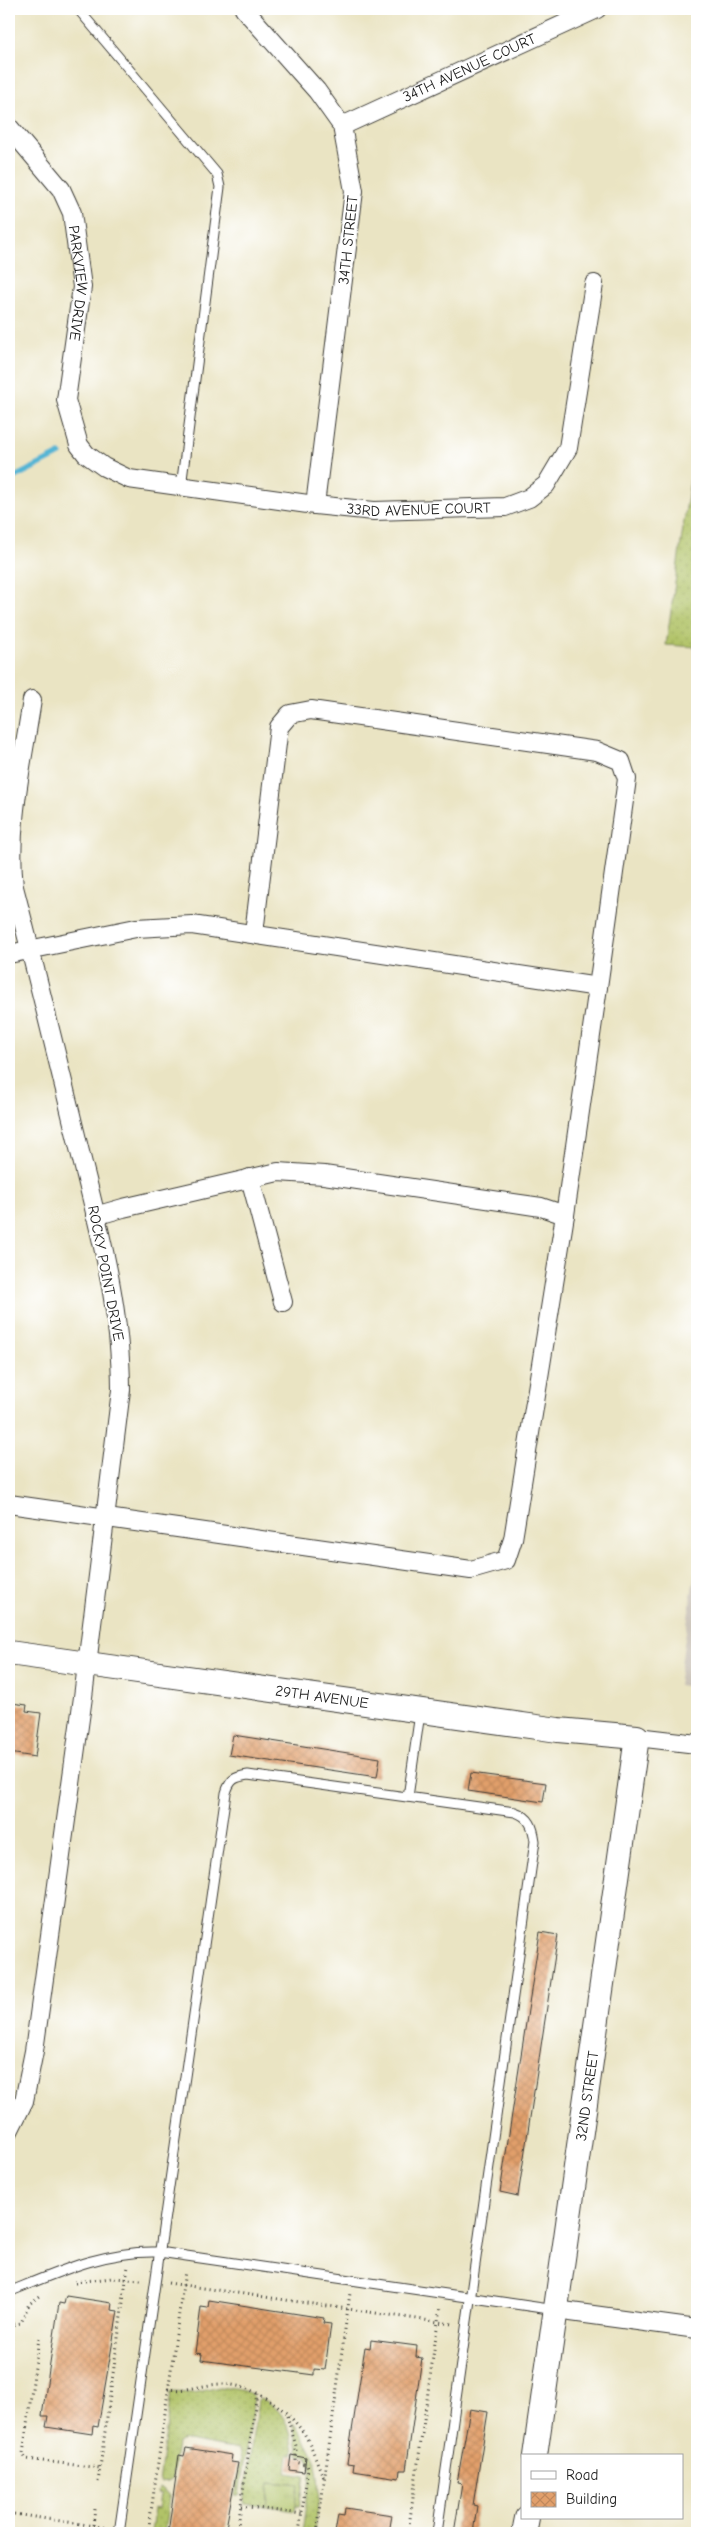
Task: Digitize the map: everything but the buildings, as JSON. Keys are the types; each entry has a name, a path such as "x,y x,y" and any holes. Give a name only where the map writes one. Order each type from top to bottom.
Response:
{"street":[{"name":"34TH STREET","path":"244,9 316,92 342,126 354,191 315,505"},
{"name":"34TH AVENUE COURT","path":"342,126 597,9"},
{"name":"PARKVIEW DRIVE","path":"9,127 61,189 72,213 82,286 66,400 80,445 86,454"},
{"name":"33RD AVENUE COURT","path":"86,454 104,467 129,478 181,488 315,505 374,511 505,507 529,498 546,484 568,448 594,284"},
{"name":"ROCKY POINT DRIVE","path":"9,2130 24,2101 34,2051 88,1663 122,1390 121,1349 116,1312 95,1216 14,887 11,857 32,700"},
{"path":"9,1504 471,1570 506,1560 513,1539 565,1215 598,986 627,779 621,761 597,751 312,710 290,714 279,727 254,933"},
{"path":"9,954 30,948 136,928 192,925 598,986"},
{"path":"95,1216 278,1172 324,1175 541,1207 565,1215"},
{"path":"250,1178 283,1302"},
{"name":"29TH AVENUE","path":"9,1653 558,1730 636,1737"},
{"path":"636,1737 697,1744"},
{"name":"32ND STREET","path":"536,2454 636,1737"},
{"path":"556,2310 697,2330"},
{"path":"524,2533 526,2520"}],"lane":[{"path":"78,9 216,174 220,187 181,488"},
{"path":"408,1797 420,1710"},
{"path":"119,2533 201,1957 229,1782 236,1777 248,1775 524,1815 532,1826 535,1841 437,2533"},
{"path":"9,2292 84,2262 134,2251 159,2252 556,2310"}],"path":[{"path":"98,2482 128,2266"},
{"path":"148,2533 185,2271"},
{"path":"68,2283 99,2278 141,2280"},
{"path":"167,2283 452,2324"},
{"path":"9,2325 21,2323 29,2304 49,2290"},
{"path":"317,2533 350,2293"},
{"path":"408,2533 440,2307"},
{"path":"40,2338 23,2454 26,2459 100,2468"},
{"path":"168,2389 187,2390 224,2384 245,2388 273,2402 306,2437 325,2479"},
{"path":"236,2533 257,2393"},
{"path":"287,2415 296,2446 296,2462 306,2465 308,2468 300,2533"},
{"path":"240,2506 302,2514"},
{"path":"93,2526 95,2509"},
{"path":"14,2514 109,2528"}],"shaded area":[{"path":"697,1557 697,1688 678,1685"}],"green space":[{"path":"697,432 697,647 666,645"},
{"path":"220,2387 243,2391 254,2397 239,2496 235,2496 241,2459 239,2450 182,2440 177,2443 172,2479 159,2483 171,2392 193,2393"},
{"path":"260,2398 268,2402 281,2414 289,2429 294,2454 289,2454 287,2473 305,2476 300,2506 296,2506 298,2485 270,2482 267,2506 243,2504 258,2400"},
{"path":"293,2423 311,2450 318,2475 319,2489 315,2533 302,2533 311,2470 307,2456 299,2455"},
{"path":"270,2482 299,2485 295,2510 267,2506"},
{"path":"158,2488 169,2497 164,2533 151,2533 154,2508 159,2509 161,2494 157,2493"}],"waterway":[{"path":"9,480 60,454"}]}
